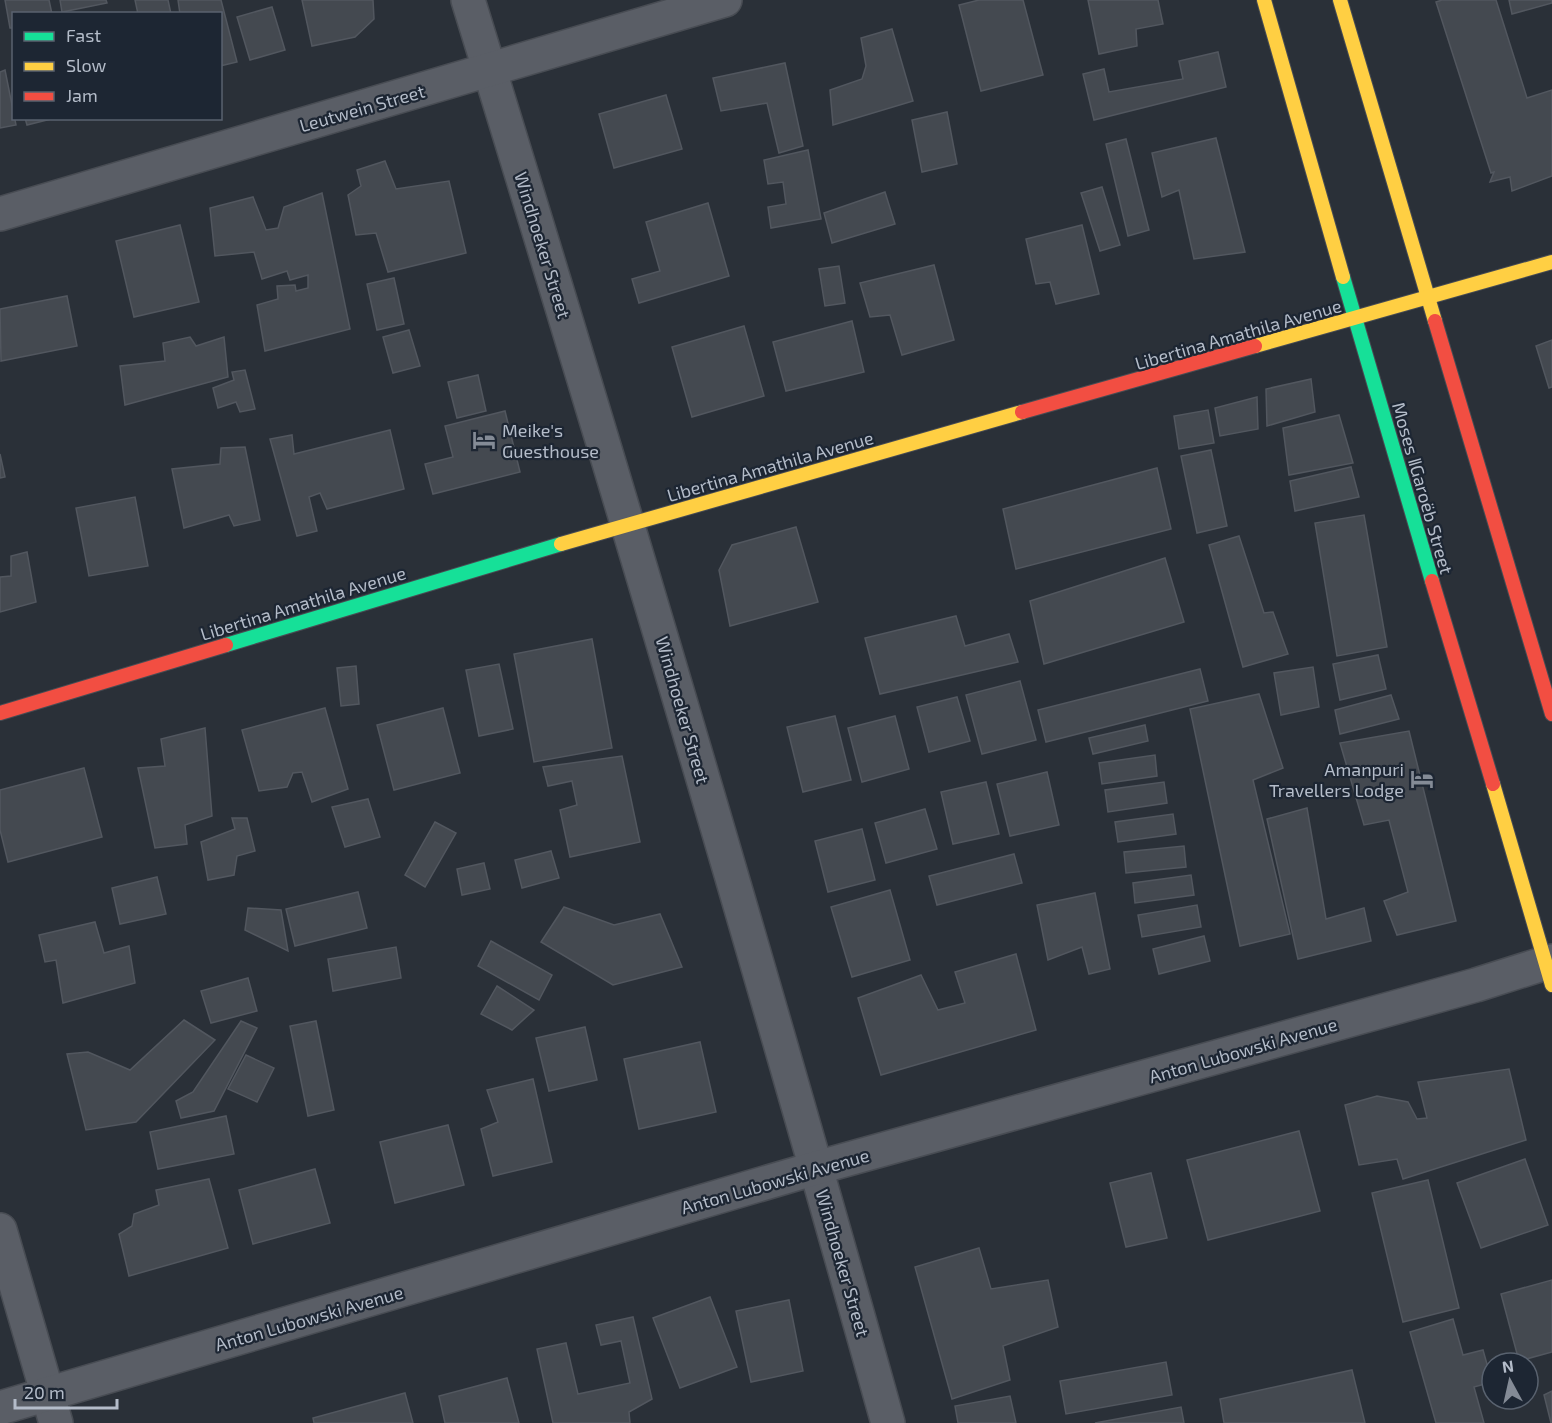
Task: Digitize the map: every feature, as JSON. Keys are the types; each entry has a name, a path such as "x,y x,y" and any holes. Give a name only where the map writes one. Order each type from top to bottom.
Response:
{"main road":[{"name":"Moses ǁGaroëb Street","path":"1264,0 1355,320 1550,969"},
{"path":"1340,0 1552,714"},
{"name":"Libertina Amathila Avenue","path":"0,713 629,524 1355,320 1552,262"}],"street":[{"name":"Windhoeker Street","path":"468,0 629,524 888,1423"},
{"name":"Leutwein Street","path":"0,214 725,0"},
{"name":"Anton Lubowski Avenue","path":"0,1408 52,1409 816,1168 1476,985 1550,969"},
{"path":"0,1230 52,1409"}],"building":[{"path":"5,0 49,0 52,12 12,12 12,28 10,28"},
{"path":"60,0 106,0 107,3 62,12"},
{"path":"135,0 168,0 171,12 138,12"},
{"path":"178,0 221,0 237,62 222,66 222,12 180,12"},
{"path":"302,0 373,0 374,19 355,37 312,46"},
{"path":"979,0 1023,0 1043,75 981,91 959,5"},
{"path":"1088,0 1158,0 1163,24 1136,29 1137,46 1099,54"},
{"path":"1496,0 1527,98 1552,90 1552,176 1512,191 1510,177 1490,182 1494,172 1491,173 1436,2"},
{"path":"1509,0 1552,0 1552,3 1512,14"},
{"path":"272,7 285,50 250,60 237,17"},
{"path":"892,29 913,101 833,125 830,90 862,79 866,66 861,38"},
{"path":"1218,52 1226,87 1094,120 1083,74 1104,69 1109,92 1183,79 1179,61"},
{"path":"785,63 803,146 779,153 767,103 721,111 713,78"},
{"path":"5,70 12,105 12,120 15,120 16,125 0,128 0,72"},
{"path":"666,95 682,149 614,168 599,114"},
{"path":"947,112 957,164 922,172 912,120"},
{"path":"26,120 47,120 27,125"},
{"path":"1216,138 1245,252 1194,259 1179,190 1162,197 1152,153"},
{"path":"1126,139 1149,230 1128,236 1106,144"},
{"path":"808,150 821,219 771,228 768,207 786,204 783,182 768,184 764,160"},
{"path":"385,161 396,189 449,181 466,253 388,272 376,233 356,235 348,195 361,186 357,170"},
{"path":"1102,187 1120,245 1100,251 1081,193"},
{"path":"885,192 895,224 832,243 824,213"},
{"path":"322,193 350,329 265,351 257,305 278,299 277,286 295,285 296,291 308,288 308,275 290,280 287,271 262,279 254,252 215,256 210,208 253,197 266,230 278,228 284,207"},
{"path":"708,203 729,276 639,303 632,279 660,271 646,222"},
{"path":"180,225 199,302 134,317 116,241"},
{"path":"1082,225 1099,294 1056,304 1050,282 1036,284 1026,239"},
{"path":"934,265 954,340 902,355 890,315 870,317 860,283"},
{"path":"839,266 845,303 825,306 819,269"},
{"path":"394,278 404,324 377,330 367,284"},
{"path":"67,296 77,346 1,361 0,309"},
{"path":"852,321 864,372 786,391 773,342"},
{"path":"744,326 764,396 692,417 672,347"},
{"path":"409,330 420,366 393,373 383,337"},
{"path":"190,337 196,346 224,337 228,377 125,405 120,366 165,361 163,343"},
{"path":"1552,340 1552,387 1549,388 1536,346"},
{"path":"245,370 255,409 240,412 236,402 218,408 213,388 234,380 232,372"},
{"path":"478,375 486,411 457,418 448,382"},
{"path":"1311,379 1315,412 1267,426 1266,389"},
{"path":"1257,397 1258,429 1220,436 1215,408"},
{"path":"1208,410 1214,443 1179,449 1174,416"},
{"path":"505,411 520,472 433,494 425,464 453,457 445,426"},
{"path":"1339,415 1353,463 1289,475 1283,428"},
{"path":"390,430 404,489 327,509 320,493 309,497 317,531 297,536 270,439 292,435 294,454"},
{"path":"245,447 260,520 234,526 229,515 184,528 172,469 220,464 221,448"},
{"path":"1211,450 1227,526 1197,533 1181,456"},
{"path":"0,454 5,477 0,478"},
{"path":"1351,467 1359,497 1295,511 1290,481"},
{"path":"1157,468 1171,529 1016,569 1003,509"},
{"path":"135,497 148,566 89,576 76,508"},
{"path":"1364,515 1387,647 1337,656 1315,523"},
{"path":"796,527 818,602 730,626 719,570 732,545"},
{"path":"1239,536 1264,613 1273,612 1288,654 1243,667 1209,545"},
{"path":"27,552 36,602 0,612 0,577 11,576 11,556"},
{"path":"1165,558 1184,622 1044,664 1030,601"},
{"path":"956,616 965,646 1009,634 1018,662 880,694 865,638"},
{"path":"592,639 612,748 534,762 514,654"},
{"path":"1378,655 1386,689 1340,700 1333,664"},
{"path":"499,664 513,729 479,736 466,670"},
{"path":"356,666 359,704 341,706 337,668"},
{"path":"1313,667 1319,707 1281,715 1274,673"},
{"path":"1200,669 1208,701 1046,742 1038,710"},
{"path":"1020,681 1036,740 982,754 966,695"},
{"path":"1259,694 1283,768 1253,780 1290,934 1240,946 1190,709"},
{"path":"1391,695 1399,719 1340,734 1335,710"},
{"path":"957,697 970,741 929,752 917,707"},
{"path":"325,708 348,789 312,802 302,772 293,773 287,787 259,791 242,730"},
{"path":"443,708 460,773 394,790 377,725"},
{"path":"835,716 851,780 803,792 787,727"},
{"path":"895,716 909,769 862,782 848,728"},
{"path":"1145,725 1148,741 1093,754 1089,738"},
{"path":"205,728 212,816 185,825 187,844 155,848 138,768 165,766 161,739"},
{"path":"1409,731 1456,921 1397,935 1384,901 1408,892 1389,820 1364,825 1340,743"},
{"path":"1155,755 1157,776 1102,784 1099,763"},
{"path":"622,756 640,842 570,857 560,810 577,805 572,781 548,786 543,767"},
{"path":"84,768 102,837 8,862 0,830 0,790"},
{"path":"1047,772 1059,825 1010,836 997,784"},
{"path":"986,782 999,834 953,844 941,792"},
{"path":"1164,782 1167,803 1108,812 1105,790"},
{"path":"368,799 380,837 345,847 332,807"},
{"path":"1307,808 1326,919 1364,908 1371,941 1298,959 1267,819"},
{"path":"925,809 937,849 886,863 875,823"},
{"path":"1173,814 1176,834 1118,842 1115,822"},
{"path":"232,818 247,818 255,851 237,856 234,875 208,880 201,842 235,829"},
{"path":"435,822 456,833 425,887 405,875"},
{"path":"862,829 875,880 828,892 815,841"},
{"path":"1184,846 1186,867 1126,873 1124,852"},
{"path":"551,851 559,878 522,888 515,860"},
{"path":"1014,854 1022,883 937,905 929,876"},
{"path":"484,863 490,889 462,895 457,869"},
{"path":"1191,875 1194,895 1135,903 1133,883"},
{"path":"157,877 166,914 120,924 112,888"},
{"path":"890,890 910,960 852,977 831,907"},
{"path":"358,892 367,928 295,946 286,909"},
{"path":"1095,893 1110,969 1089,974 1082,947 1048,960 1037,905"},
{"path":"1197,905 1201,927 1142,937 1138,915"},
{"path":"564,907 614,925 660,914 682,967 613,985 541,942"},
{"path":"248,908 281,910 288,951 245,930"},
{"path":"95,922 104,953 129,946 135,983 63,1003 56,960 45,962 39,935"},
{"path":"1204,936 1210,961 1159,974 1153,949"},
{"path":"491,941 552,975 539,1000 478,966"},
{"path":"396,947 401,978 333,991 328,959"},
{"path":"1016,954 1036,1030 881,1075 858,998 921,975 938,1010 965,1003 955,972"},
{"path":"248,978 257,1011 211,1023 201,991"},
{"path":"497,986 534,1010 512,1030 481,1014"},
{"path":"184,1020 215,1040 136,1122 86,1130 67,1054 88,1052 130,1070"},
{"path":"241,1021 257,1028 214,1111 181,1118 176,1101 193,1092"},
{"path":"316,1021 334,1110 308,1116 290,1026"},
{"path":"585,1027 597,1080 549,1091 536,1038"},
{"path":"700,1042 716,1112 639,1129 624,1059"},
{"path":"246,1055 274,1068 257,1102 228,1089"},
{"path":"1509,1069 1526,1140 1403,1179 1397,1159 1359,1165 1345,1105 1377,1096 1408,1102 1417,1119 1427,1118 1418,1082"},
{"path":"533,1079 552,1162 493,1176 481,1129 498,1122 487,1090"},
{"path":"226,1116 234,1154 158,1169 150,1132"},
{"path":"448,1125 464,1185 395,1203 380,1142"},
{"path":"1299,1131 1320,1211 1208,1240 1187,1160"},
{"path":"1525,1159 1548,1225 1481,1248 1457,1183"},
{"path":"315,1169 330,1223 253,1244 239,1190"},
{"path":"1151,1173 1167,1238 1126,1247 1110,1183"},
{"path":"209,1179 228,1248 129,1276 119,1234 132,1226 134,1214 159,1205 156,1190"},
{"path":"1428,1180 1459,1308 1403,1322 1372,1193"},
{"path":"979,1248 991,1289 1048,1280 1058,1327 1003,1346 1010,1380 952,1399 915,1267"},
{"path":"1552,1280 1552,1352 1540,1355 1540,1351 1516,1351 1501,1294"},
{"path":"710,1297 737,1367 680,1388 653,1318"},
{"path":"789,1300 803,1371 751,1382 736,1311"},
{"path":"633,1317 652,1399 629,1412 630,1423 553,1423 537,1349 566,1343 578,1394 630,1383 621,1341 601,1345 596,1325"},
{"path":"1453,1319 1463,1355 1483,1350 1480,1351 1480,1385 1474,1387 1484,1423 1436,1423 1410,1332"},
{"path":"1166,1362 1172,1395 1066,1414 1060,1381"},
{"path":"1352,1370 1365,1423 1224,1423 1220,1399"},
{"path":"507,1378 519,1423 445,1423 439,1396"},
{"path":"1552,1391 1552,1423 1551,1423 1544,1395"},
{"path":"405,1393 413,1423 314,1423 313,1418"},
{"path":"1010,1396 1016,1423 958,1423 955,1406"},
{"path":"1181,1407 1184,1423 1095,1423"}],"traffic: fast":[{"path":"1343,277 1432,581"},
{"path":"226,645 561,544"}],"traffic: slow":[{"path":"1264,0 1343,277"},
{"path":"1340,0 1435,321"},
{"path":"1255,346 1552,262"},
{"path":"561,544 1022,412"},
{"path":"1493,784 1552,985"}],"traffic: jam":[{"path":"1435,321 1552,714"},
{"path":"1022,412 1255,346"},
{"path":"1432,581 1493,784"},
{"path":"0,713 226,645"}],"place":[{"name":"Meike's Guesthouse","path":"484,440"},
{"name":"Amanpuri Travellers Lodge","path":"1422,779"}]}
